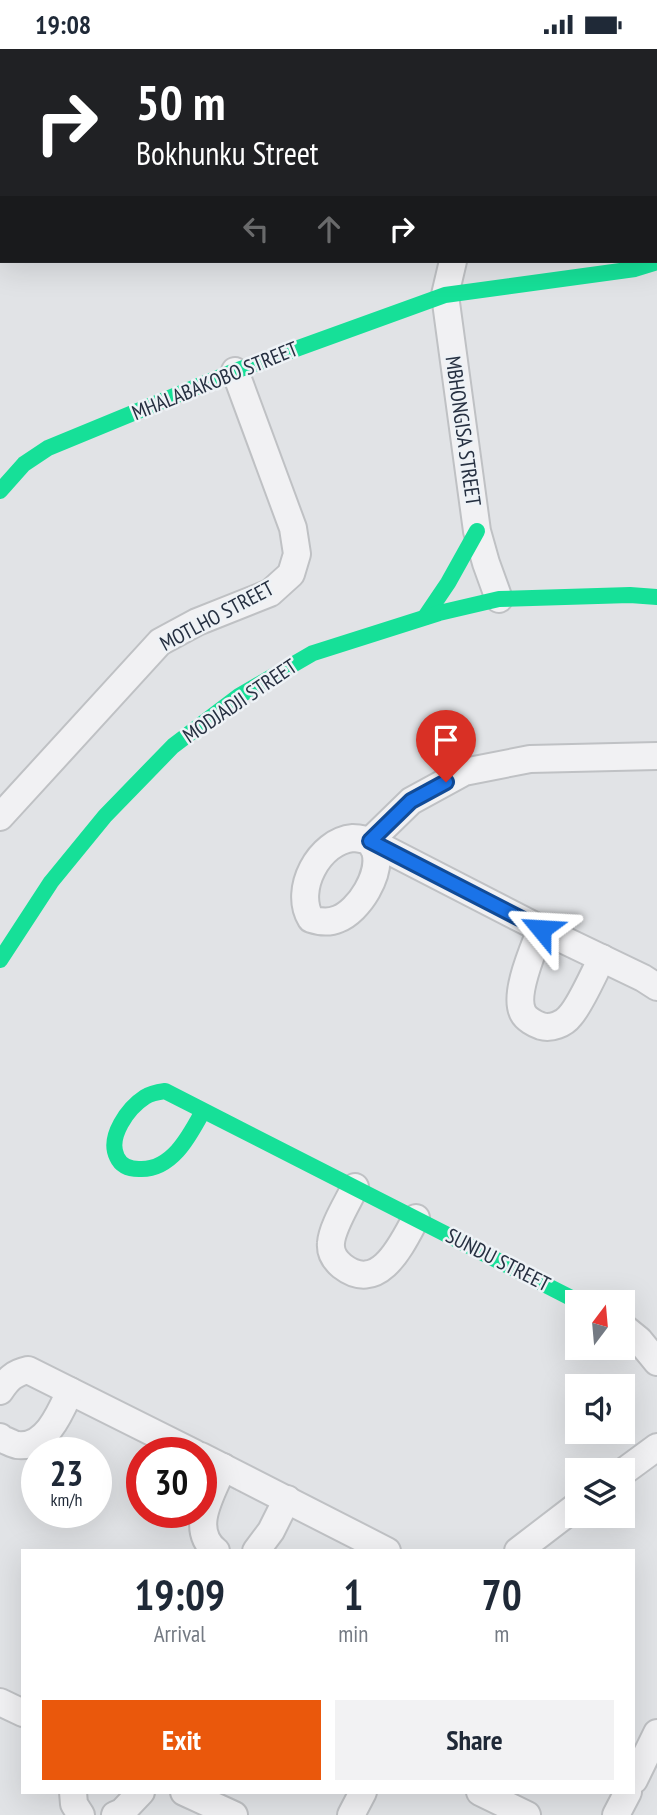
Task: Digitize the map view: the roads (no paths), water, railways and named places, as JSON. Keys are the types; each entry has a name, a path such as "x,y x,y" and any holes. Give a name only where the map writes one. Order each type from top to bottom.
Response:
{"street":[{"name":"MBHONGISA STREET","path":"453,263 445,295 477,531 499,599"},
{"name":"MHALABAKOBO STREET","path":"0,491 24,464 48,448 234,371 445,295 635,269 654,263"},
{"name":"MOTLHO STREET","path":"0,817 160,642 197,622 270,593 291,574 297,554 293,528 234,371"},
{"path":"425,617 477,531"},
{"name":"MODJADJI STREET","path":"0,960 51,882 104,816 173,746 239,696 313,653 425,617 499,599 630,595 657,597"},
{"path":"657,756 530,759 464,772 411,801 370,841 657,987"},
{"path":"541,929 523,980 521,997 522,1012 540,1026 558,1024 572,1014 602,958"},
{"name":"SUNDU STREET","path":"203,1111 180,1149 159,1166 137,1170 123,1164 116,1156 114,1146 117,1132 125,1117 142,1099 165,1091 565,1295"},
{"path":"355,1187 336,1225 331,1244 335,1261 349,1271 366,1275 382,1269 399,1249 416,1218"},
{"path":"635,1337 657,1362"},
{"path":"0,1391 9,1379 28,1370 162,1437"},
{"path":"0,1437 17,1445 30,1444 47,1433 70,1391"},
{"path":"635,1463 657,1447"},
{"path":"217,1464 383,1549"},
{"path":"258,1549 271,1531 287,1499"},
{"path":"521,1549 565,1515"},
{"path":"203,1528 206,1539 214,1549"},
{"path":"0,1702 21,1712"},
{"path":"635,1778 657,1733"},
{"path":"73,1794 74,1804 81,1815"},
{"path":"115,1815 122,1812 139,1794"},
{"path":"188,1794 234,1815"},
{"path":"351,1815 362,1794"},
{"path":"484,1794 527,1815"},
{"path":"616,1815 627,1794"}]}
